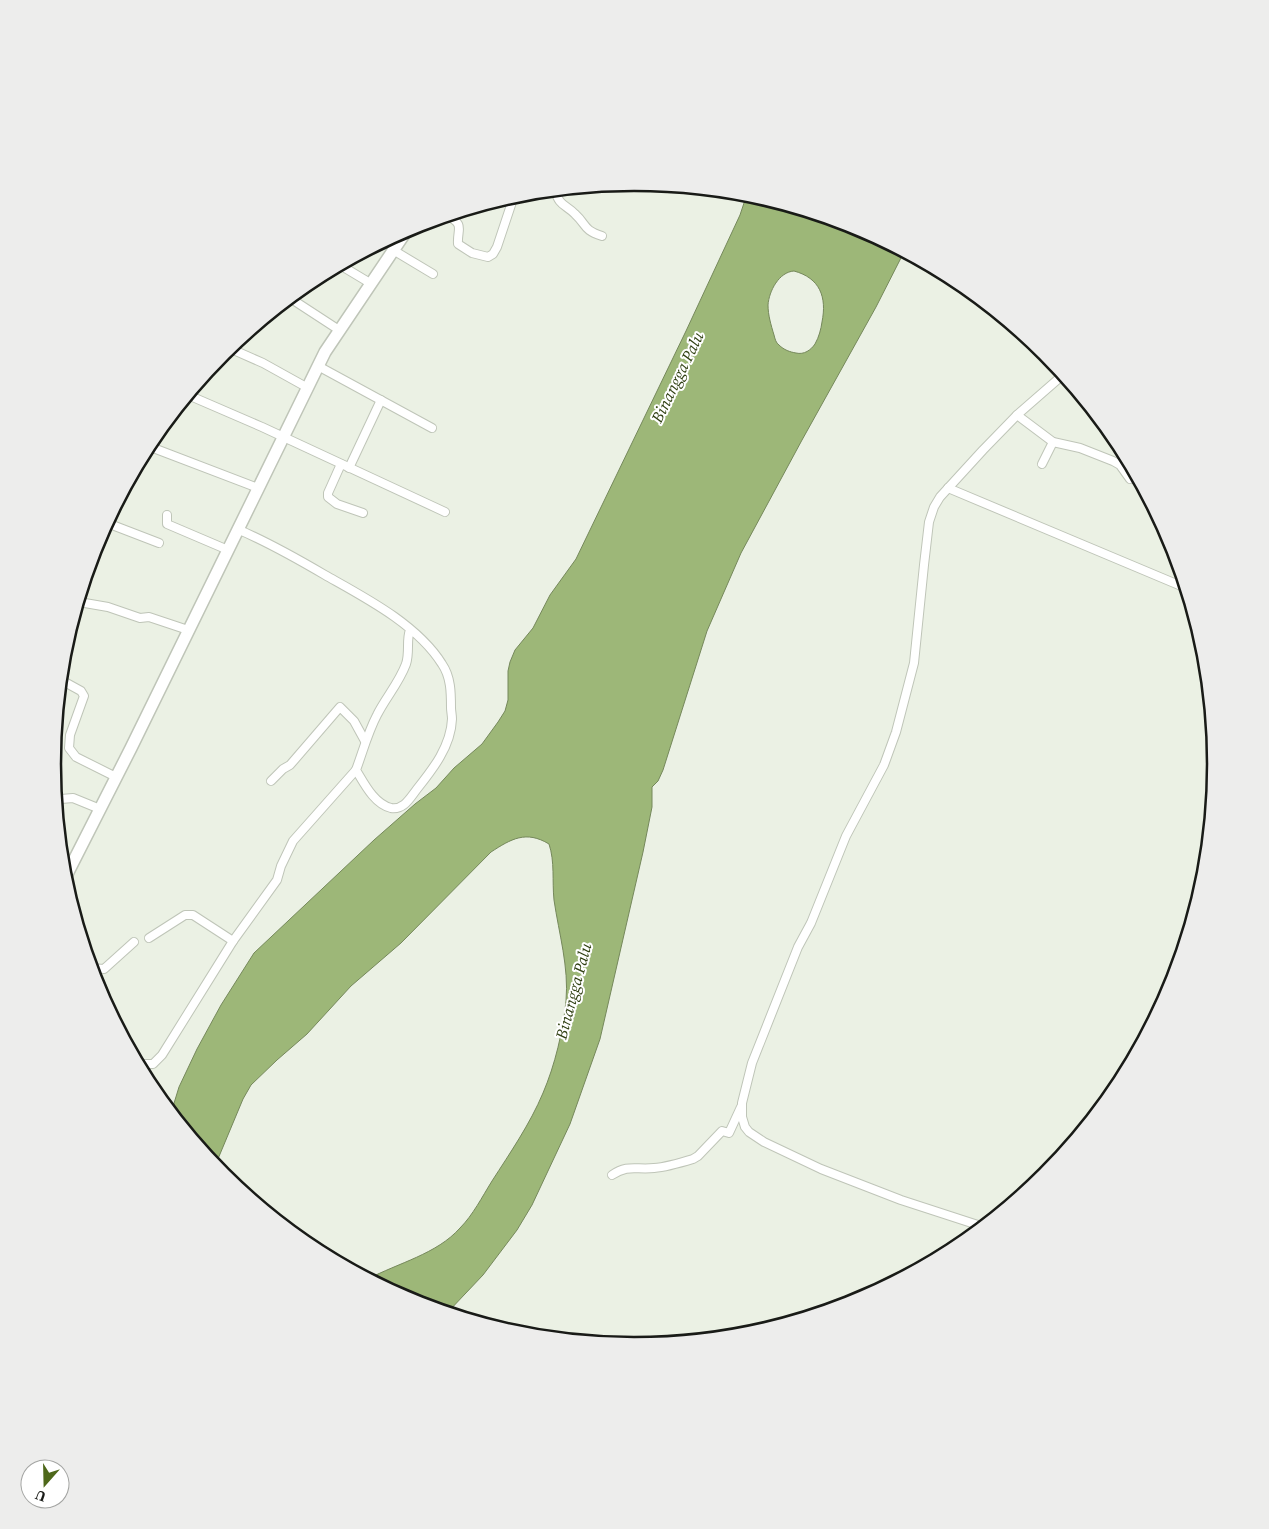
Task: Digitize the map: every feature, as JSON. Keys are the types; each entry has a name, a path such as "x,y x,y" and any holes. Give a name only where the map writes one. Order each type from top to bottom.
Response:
{"main road":[{"path":"71,867 318,366 339,330 398,243"}],"street":[{"path":"558,196 560,202 574,212 587,229 602,236"},
{"path":"456,220 459,225 458,244 472,253 488,257 493,254 497,247 511,205"},
{"path":"393,250 433,274"},
{"path":"347,269 370,283"},
{"path":"297,302 339,330"},
{"path":"237,352 263,363 308,388"},
{"path":"318,366 432,428"},
{"path":"612,1175 628,1167 653,1169 693,1159 722,1132 730,1133 742,1103 752,1063 798,948 811,923 846,836 884,765 896,732 914,663 930,522 940,497 1017,415 1058,379"},
{"path":"195,398 445,512"},
{"path":"363,513 337,504 328,497 328,494 381,400"},
{"path":"1017,415 1052,442 1080,448 1113,461 1120,465 1130,479"},
{"path":"1042,464 1052,442"},
{"path":"156,449 258,488"},
{"path":"948,488 1178,585"},
{"path":"167,515 167,524 228,550"},
{"path":"114,526 159,543"},
{"path":"237,529 284,550 368,600 410,630 443,664 448,676 452,719 447,743 426,778 400,808 389,808 370,793 356,770"},
{"path":"85,603 108,607 140,618 149,617 188,630"},
{"path":"146,1064 153,1064 162,1055 233,942 277,880 281,866 293,841 356,770 365,741 377,715 396,685 409,655 408,635 410,630"},
{"path":"67,683 81,691 84,696 68,743 71,752 82,761 116,777"},
{"path":"271,781 290,765 340,706 354,721 365,741"},
{"path":"62,799 73,798 100,809"},
{"path":"149,938 189,914 233,942"},
{"path":"100,969 104,970 134,942"},
{"path":"742,1103 742,1117 745,1127 764,1142 821,1169 900,1200 976,1224"}],"water":[{"name":"Binangga Palu","path":"744,202 819,222 854,235 901,257 741,553 707,631 663,770 658,781 652,787 652,807 643,852 600,1039 570,1124 532,1205 517,1230 483,1275 452,1308 415,1294 375,1276 440,1245 465,1223 519,1138 543,1093 561,1036 567,988 565,963 554,900 553,865 549,844 526,837 505,843 491,852 401,943 351,986 307,1034 251,1085 243,1099 218,1158 174,1104 179,1087 197,1049 221,1005 254,953 374,840 436,788 454,768 482,744 498,722 505,711 508,700 508,671 515,650 533,628 550,595 576,559 686,331","holes":["794,271 810,278 820,290 823,304 818,339 807,352 792,352 783,348 777,343 775,338 768,305 770,294 779,279 789,272"]}]}
